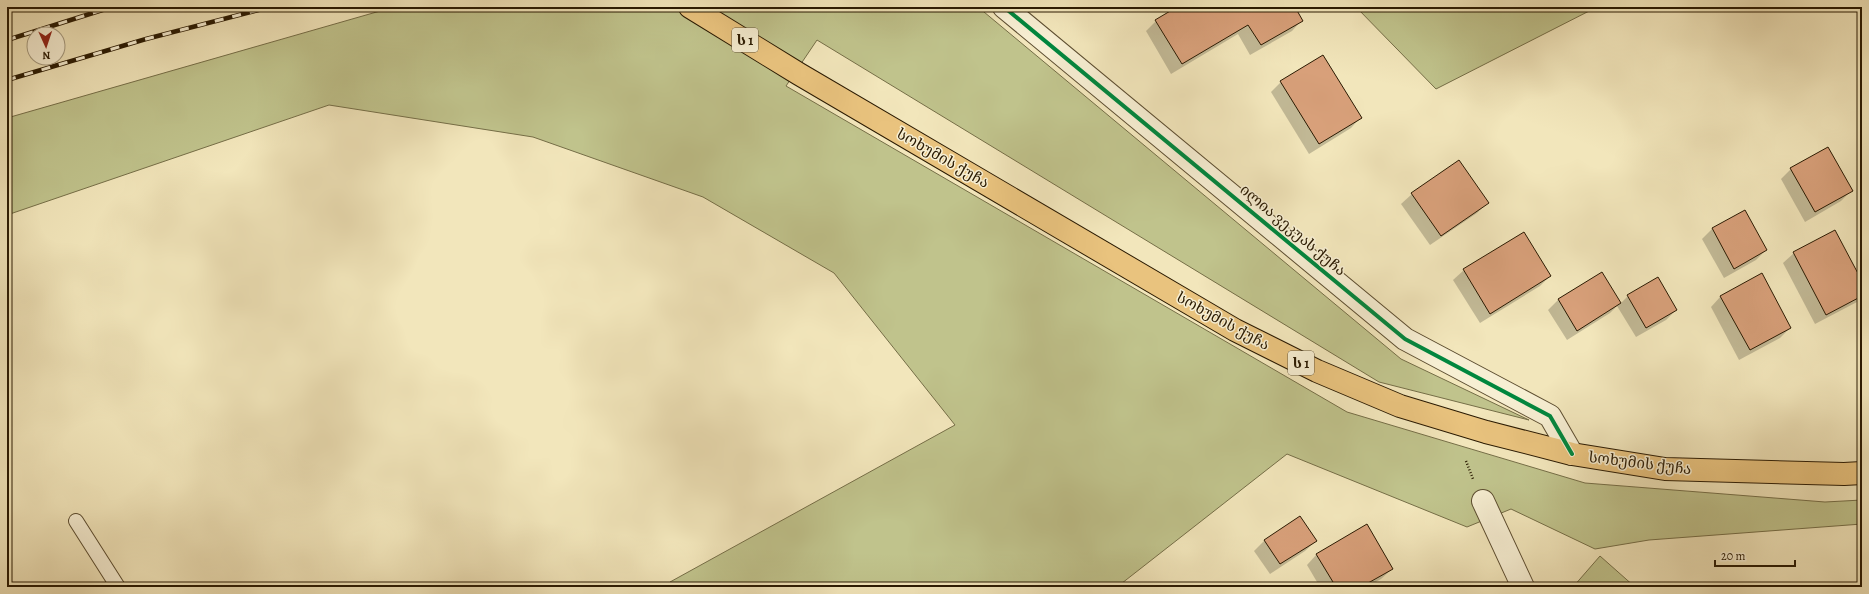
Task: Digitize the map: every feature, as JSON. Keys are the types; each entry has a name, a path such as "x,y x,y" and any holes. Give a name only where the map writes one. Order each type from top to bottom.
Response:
{"highway":[{"name":"სოხუმის ქუჩა","path":"690,7 799,74 1235,330 1316,371 1400,406 1486,432 1572,454 1665,469 1844,474 1862,473"}],"street":[{"name":"ილია ვეკუას ქუჩა","path":"1004,7 1405,339 1550,416 1572,454"},
{"path":"1483,501 1523,587"}],"lane":[{"path":"76,521 118,587"}],"green space":[{"path":"394,7 978,7 1401,359 1529,420 1379,382 817,40 786,86 1347,412 1585,483 1825,502 1862,500 1862,524 1649,540 1595,549 1511,509 1467,527 1287,454 1117,587 674,587 670,582 955,425 834,273 703,197 533,137 329,105 7,215 7,118"},
{"path":"1356,7 1597,7 1436,89"},
{"path":"1600,556 1635,587 1573,587"}],"building":[{"path":"1177,7 1295,7 1303,21 1261,45 1248,25 1182,64 1155,20"},
{"path":"1323,55 1362,118 1319,144 1280,81"},
{"path":"1828,147 1853,191 1815,212 1790,168"},
{"path":"1459,160 1489,203 1441,236 1411,193"},
{"path":"1745,210 1767,250 1734,269 1712,228"},
{"path":"1835,230 1862,281 1862,296 1826,315 1793,252"},
{"path":"1524,232 1551,276 1490,314 1463,269"},
{"path":"1602,272 1621,303 1577,331 1558,299"},
{"path":"1762,273 1791,328 1750,350 1720,296"},
{"path":"1658,277 1677,310 1646,328 1627,295"},
{"path":"1300,516 1317,541 1280,564 1264,540"},
{"path":"1367,524 1393,569 1361,587 1336,587 1316,554"}],"railway":[{"path":"7,40 112,7"},
{"path":"7,80 146,39 270,7"}],"cycle path":[{"path":"1004,7 1405,339 1550,416 1572,454"}]}
